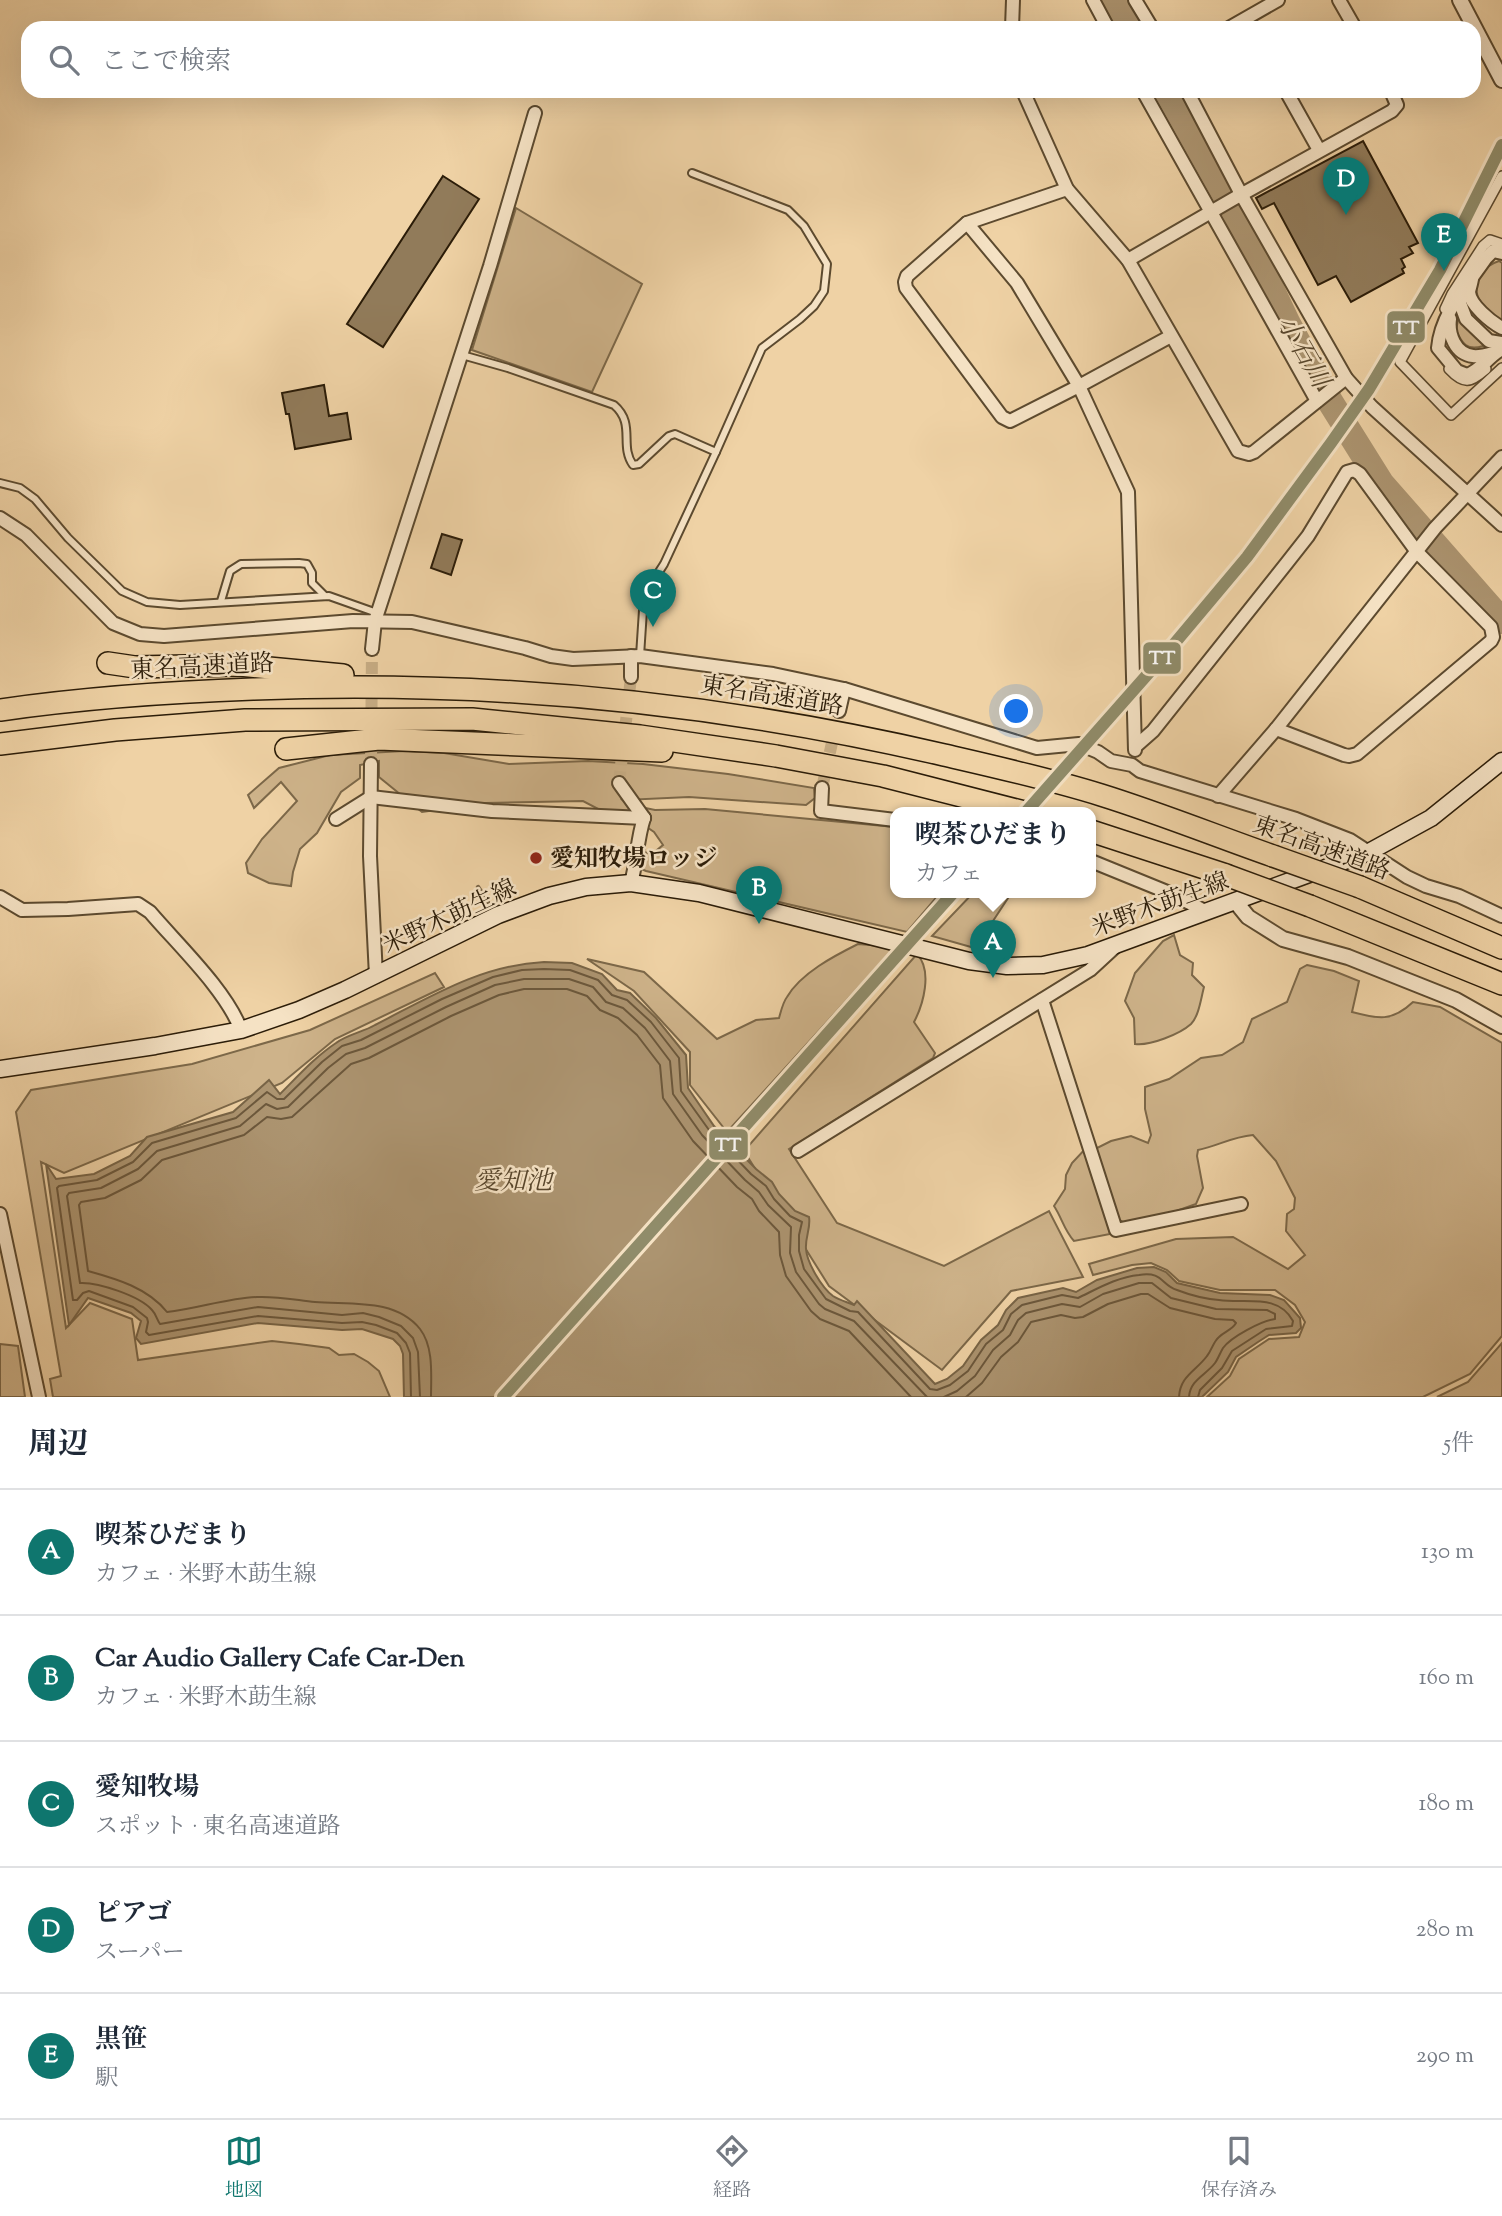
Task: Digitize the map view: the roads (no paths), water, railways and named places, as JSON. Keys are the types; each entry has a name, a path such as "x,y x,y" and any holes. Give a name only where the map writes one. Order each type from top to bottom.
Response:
{"highway":[{"path":"108,663 135,667 239,665 515,691"},
{"name":"東名高速道路","path":"0,710 65,701 181,691 392,687 515,691 643,702 786,722 1001,768 1101,795 1360,887 1502,948"},
{"path":"0,744 115,730 244,720 472,719 640,736 776,756 883,776 1004,807"},
{"path":"286,749 379,739 776,756"},
{"path":"1096,833 1310,906 1502,984"}],"main road":[{"name":"米野木莇生線","path":"0,1069 241,1030 299,1010 376,976 498,915 549,896 586,887 631,883 699,893 970,961 1007,967 1043,965 1116,946 1369,852 1431,818 1502,761"}],"street":[{"path":"1013,0 1013,21"},
{"path":"1093,0 1104,21"},
{"path":"1135,0 1148,21"},
{"path":"1250,21 1279,0"},
{"path":"1339,0 1351,21"},
{"path":"1460,0 1471,21"},
{"path":"1481,40 1502,80"},
{"path":"1026,98 1067,189 1128,260 1238,451 1249,454 1254,452 1342,381"},
{"path":"1147,98 1319,400"},
{"path":"1190,98 1238,196 1342,381 1502,525"},
{"path":"1290,98 1319,150"},
{"path":"1128,260 1392,111 1397,106 1395,98"},
{"path":"372,649 376,617 462,355 535,113"},
{"path":"1502,176 1400,362 1451,415 1502,368"},
{"path":"1067,189 967,223 907,276 906,288 1006,420 1013,420 1171,336"},
{"path":"967,223 1017,283 1079,386 1128,492 1136,746 1132,765"},
{"path":"1501,349 1476,378 1466,382 1458,378 1437,356 1435,347 1437,332 1452,294 1483,246 1490,240 1502,244"},
{"path":"1501,349 1477,371 1467,375 1457,371 1438,348 1445,320 1459,297 1493,251 1502,253"},
{"path":"1472,278 1469,291 1471,299 1502,328"},
{"path":"1459,297 1449,330 1452,340 1460,350 1469,356 1477,357 1501,349"},
{"path":"1459,297 1466,318 1501,349"},
{"path":"1218,796 1276,729 1435,528 1502,457"},
{"path":"1136,746 1153,732 1308,536 1347,472 1358,471 1417,552 1491,627 1493,637 1357,754 1349,757 1276,729"},
{"path":"0,518 26,535 113,622 140,634 164,636 376,617 412,622 551,656 573,659 636,656 773,674 844,689 1037,748 1079,744 1111,761 1132,765 1140,771 1296,819 1350,841 1426,886 1459,896 1502,916"},
{"path":"631,677 636,656"},
{"path":"839,711 844,689"},
{"path":"371,764 370,856 376,976"},
{"path":"619,783 643,818"},
{"path":"822,788 821,811 890,819"},
{"path":"336,819 371,797 492,811 643,818"},
{"path":"631,883 643,818"},
{"path":"1096,863 1161,889 1205,911"},
{"path":"0,897 22,910 138,904 150,912 207,978 236,1015 241,1030"},
{"path":"1235,901 1248,917 1283,939 1348,957 1456,1000 1502,1026"},
{"path":"798,1151 1090,970 1116,946"},
{"path":"1042,1000 1116,1230 1241,1204"},
{"path":"0,1214 38,1397"}],"lane":[{"path":"636,656 644,594 664,564 762,348 800,319 814,306 824,291 827,264 804,226 788,210 692,173"},
{"path":"462,355 614,405 622,412 627,423 629,459 633,465 639,464 669,436 676,434 716,452"},
{"path":"0,483 20,488 35,499 68,538 122,591 147,602 180,605 325,596"},
{"path":"221,601 230,571 241,564 299,563 307,564 312,573 312,583 325,596 376,617"}],"water":[{"name":"愛知池","path":"544,962 572,963 602,974 617,990 630,993 656,1018 686,1055 688,1088 714,1126 772,1182 795,1211 809,1217 807,1255 824,1287 840,1300 854,1305 857,1301 935,1384 947,1379 963,1366 981,1340 998,1325 1006,1310 1018,1298 1063,1288 1076,1292 1097,1280 1137,1268 1154,1267 1166,1272 1177,1283 1220,1293 1270,1295 1284,1300 1300,1318 1301,1328 1296,1333 1269,1335 1236,1357 1228,1372 1202,1397 404,1397 403,1354 400,1346 393,1339 362,1329 342,1330 258,1323 141,1344 136,1338 141,1321 131,1313 88,1298 69,1325 46,1164 56,1179 94,1174 130,1156 147,1137 233,1112 269,1080 280,1094 340,1040 456,984 499,969"}],"waterway":[{"name":"小石川","path":"1115,0 1128,21"},
{"name":"小石川","path":"1171,98 1236,214 1288,324 1331,403 1381,483 1502,621"},
{"path":"478,887 488,902"}],"tunnel":[{"path":"371,764 372,649"},
{"path":"619,783 631,677"},
{"path":"822,788 839,711"}],"place":[{"name":"ピアゴ","path":"1346,215"},
{"name":"黒笹","path":"1444,271"},
{"name":"愛知牧場","path":"653,627"},
{"name":"愛知牧場ロッジ","path":"536,858"},
{"name":"Car Audio Gallery Cafe Car-Den","path":"759,924"},
{"name":"喫茶ひだまり","path":"993,978"}]}
